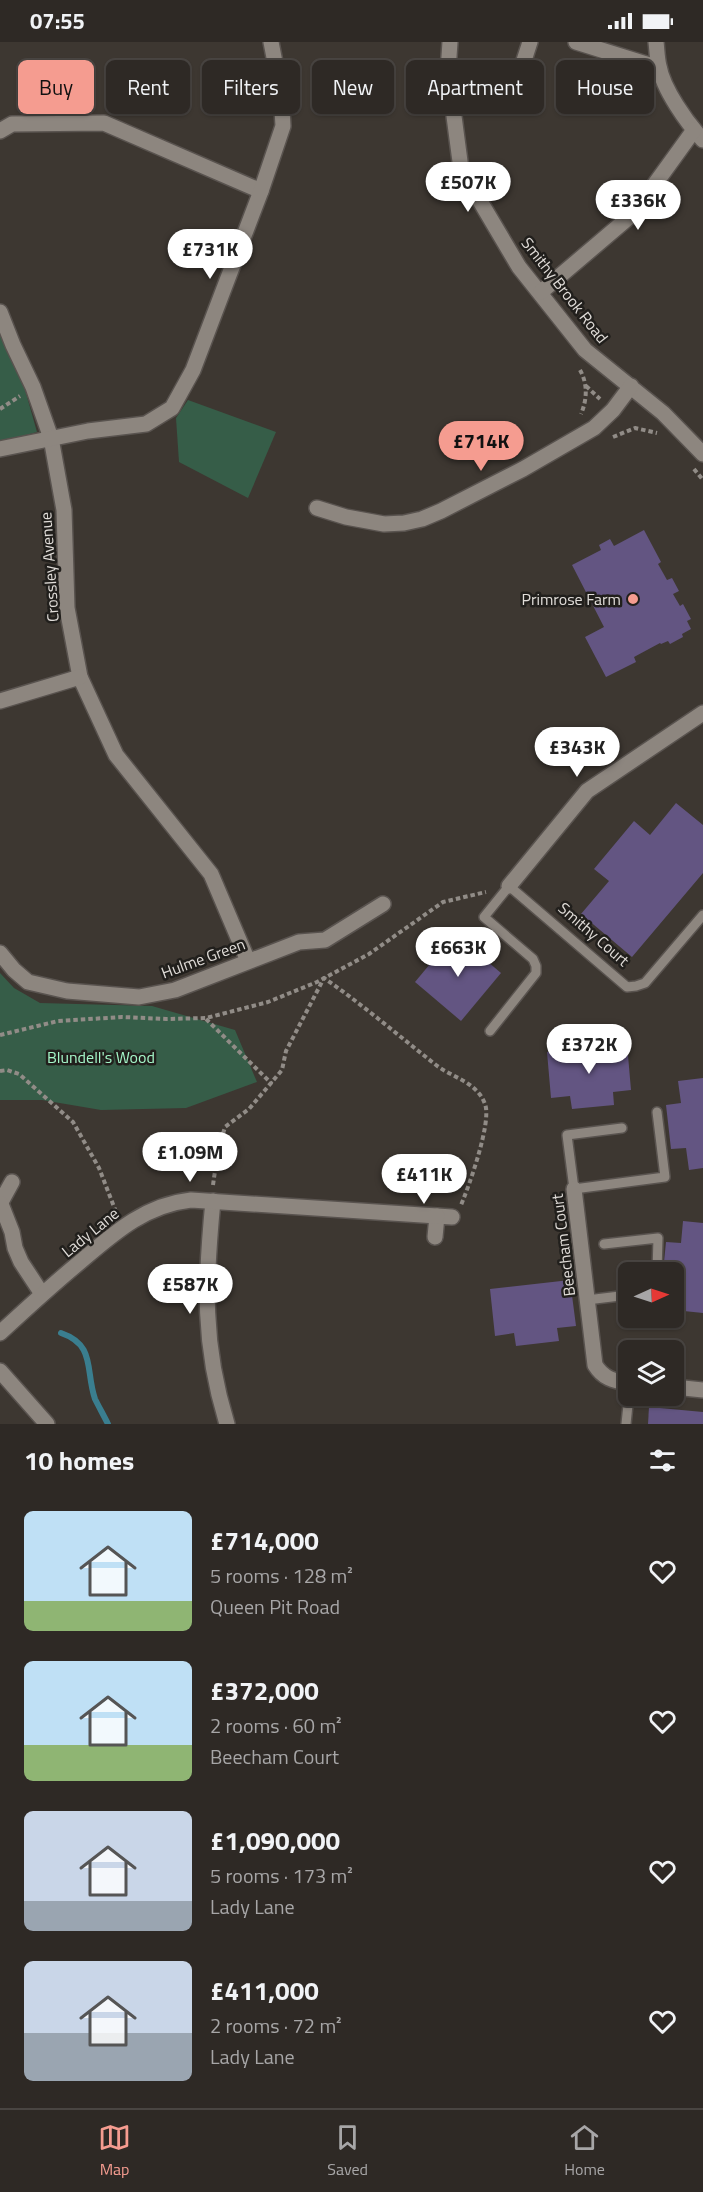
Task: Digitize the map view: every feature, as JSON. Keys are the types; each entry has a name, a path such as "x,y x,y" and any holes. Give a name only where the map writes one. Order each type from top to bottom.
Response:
{"street":[{"path":"0,449 88,431 146,424 172,408 193,370 261,191 283,126 281,93 271,42"},
{"name":"Smithy Brook Road","path":"450,42 448,71 461,169 519,267 585,350 663,413 703,454"},
{"path":"524,60 530,42"},
{"path":"576,42 659,68"},
{"path":"541,292 634,213 698,135 672,97 659,68 656,42"},
{"path":"0,131 12,124 104,123 261,191"},
{"name":"Crossley Avenue","path":"0,312 33,387 51,438 64,510 67,608 80,677 116,755 211,874 248,961"},
{"path":"317,508 346,517 384,524 404,524 441,512 594,428 613,410 631,386"},
{"path":"0,701 80,677"},
{"path":"509,886 587,791 699,719"},
{"name":"Hulme Green","path":"0,953 28,982 67,991 140,997 175,990 299,942 325,940 383,904"},
{"path":"12,1182 1,1204 21,1262 42,1294"},
{"name":"Beecham Court","path":"574,1189 595,1365 608,1379 618,1381"},
{"name":"Lady Lane","path":"0,1334 42,1294 122,1227 161,1206 191,1200 445,1216"},
{"path":"212,1201 206,1310 214,1374 227,1424"},
{"path":"435,1237 445,1216"},
{"path":"0,1371 47,1424"},
{"path":"684,1388 703,1390"}],"lane":[{"name":"Smithy Court","path":"509,886 627,987 645,983 703,915"},
{"path":"490,1031 536,973 533,959 484,917 509,886"},
{"path":"574,1189 665,1177 657,1112"},
{"name":"Beecham Court","path":"574,1189 567,1135 622,1128"},
{"path":"604,1244 658,1238 657,1262"},
{"path":"587,1300 618,1295"},
{"path":"626,1424 628,1406"}],"path":[{"path":"578,366 586,386 585,401 580,415"},
{"path":"607,440 635,429 645,429 659,434"},
{"path":"690,463 703,480"},
{"path":"0,1035 58,1021 122,1017 206,1018 268,1002 324,978 369,954 443,902 509,886"},
{"path":"212,1201 218,1150 225,1127 249,1109 282,1070 286,1052 324,978"},
{"path":"324,978 375,1015 443,1070 467,1082 481,1095 486,1106 487,1120 470,1183 460,1207 445,1216"},
{"path":"206,1018 272,1084"},
{"path":"0,1071 7,1070 19,1074 73,1122 99,1168 122,1227"}],"green space":[{"path":"0,334 22,379 37,432 0,442"},
{"path":"188,400 276,432 248,498 179,462 176,418"},
{"name":"Blundell's Wood","path":"0,973 14,988 40,1003 152,1006 235,1030 257,1082 186,1108 101,1110 42,1100 0,1100"}],"building":[{"name":"Primrose Farm","path":"644,530 661,562 658,564 667,580 672,578 679,591 673,594 680,606 683,604 691,619 687,621 691,629 682,634 683,637 670,644 668,641 660,643 634,657 636,662 606,677 585,637 604,627 572,565 601,550 599,545 610,539 614,546"},
{"path":"676,803 703,825 703,873 632,957 581,914 609,881 594,869 634,821 650,835"},
{"path":"455,934 501,973 461,1021 415,982"},
{"path":"627,1044 631,1090 613,1092 614,1105 572,1109 570,1096 551,1098 547,1052"},
{"path":"703,1078 703,1168 689,1170 686,1148 671,1149 666,1105 681,1103 678,1081"},
{"path":"683,1221 703,1223 703,1313 684,1311 684,1262 664,1262 666,1242 681,1243"},
{"path":"570,1280 576,1326 557,1328 559,1341 516,1346 514,1333 495,1336 490,1289"},
{"path":"649,1407 703,1412 703,1424 648,1424"}],"waterway":[{"path":"61,1333 80,1344 85,1352 95,1399 108,1424"}],"place":[{"name":"Primrose Farm","path":"633,599"}]}
